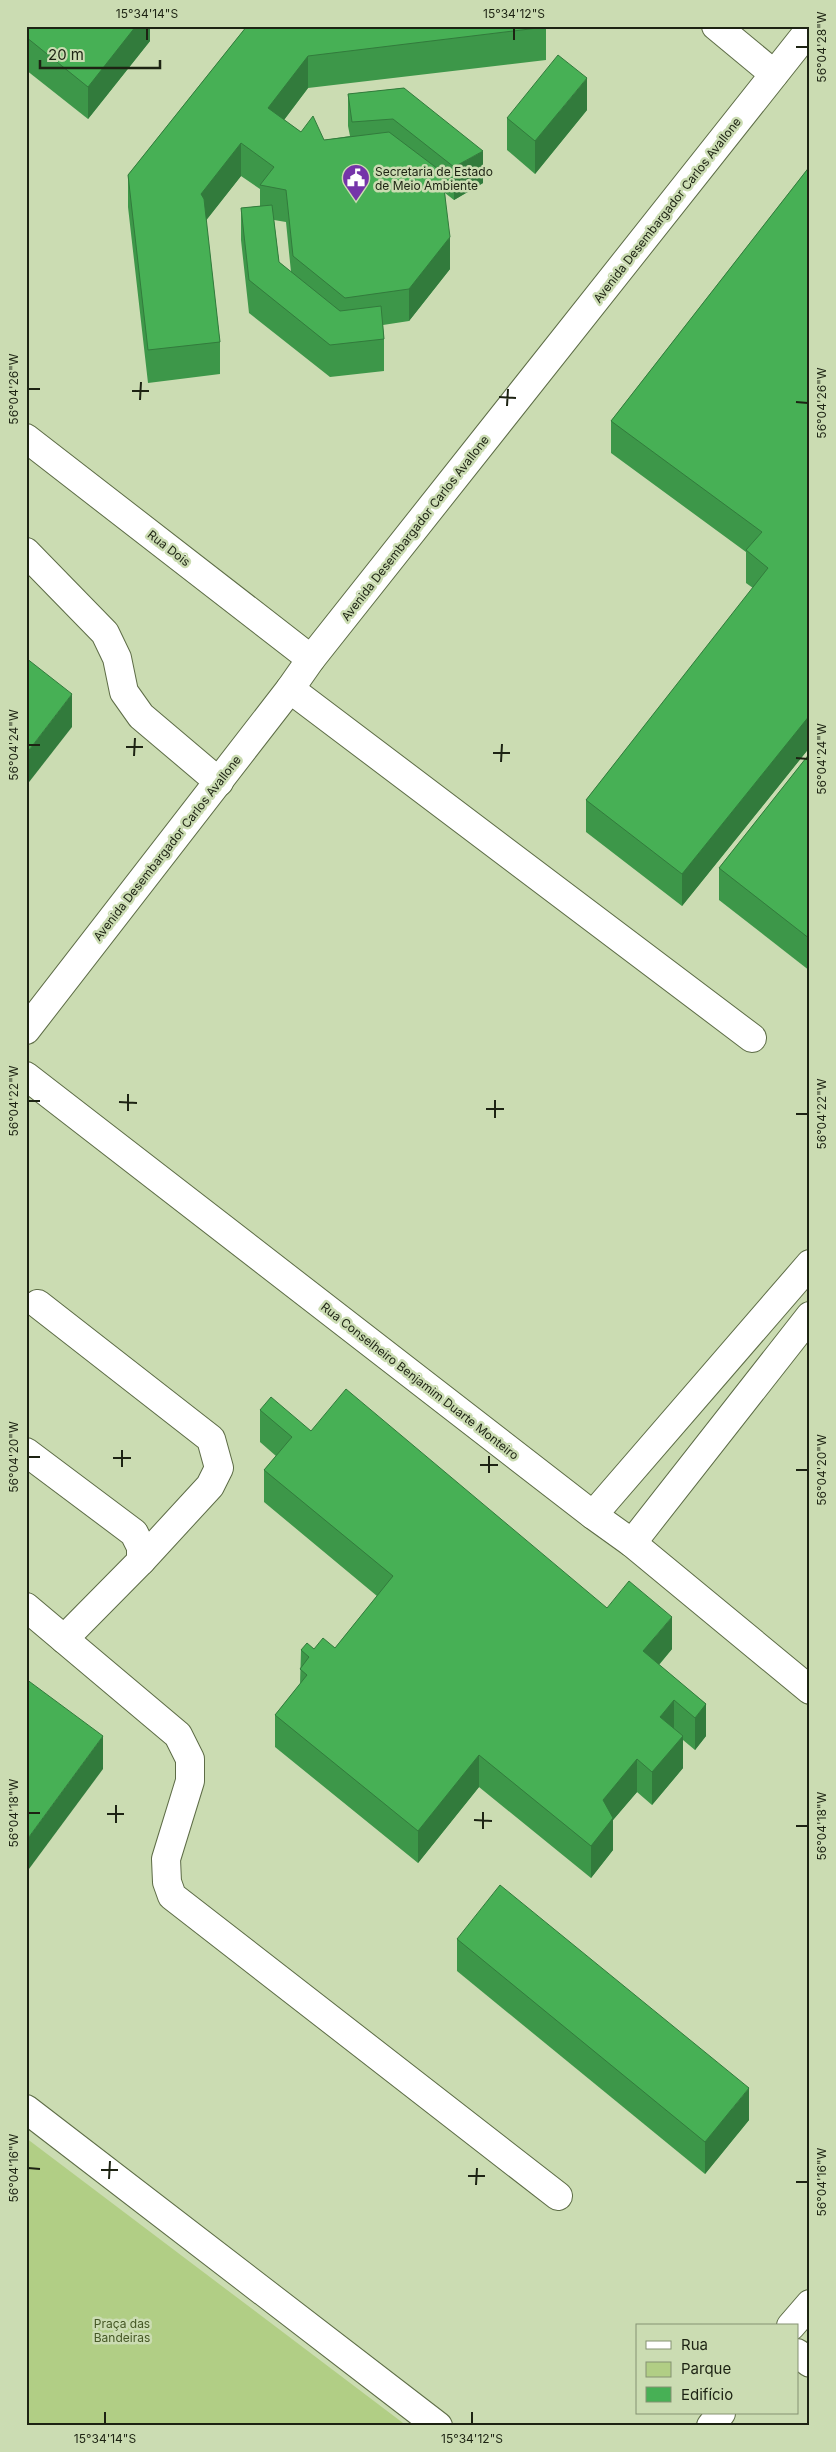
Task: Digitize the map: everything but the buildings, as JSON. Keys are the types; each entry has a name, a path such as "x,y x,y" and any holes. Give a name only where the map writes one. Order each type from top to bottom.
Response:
{"street":[{"path":"716,26 774,74"},
{"name":"Avenida Desembargador Carlos Avallone","path":"26,1030 219,782 290,689 311,658 810,29"},
{"name":"Rua Dois","path":"26,438 311,658"},
{"path":"26,552 105,633 117,658 124,692 141,716 219,782"},
{"path":"290,689 752,1038"},
{"name":"Rua Conselheiro Benjamim Duarte Monteiro","path":"26,1076 592,1515 632,1543 810,1690"},
{"path":"592,1515 810,1264"},
{"path":"38,1304 210,1439 219,1468 210,1486 141,1561 64,1639"},
{"path":"632,1543 810,1316"},
{"path":"26,1452 134,1533 141,1547 141,1561"},
{"path":"26,1607 178,1735 190,1760 190,1781 166,1859 167,1882 172,1896 558,2196"},
{"path":"26,2109 438,2426"},
{"path":"793,2324 810,2304"},
{"path":"798,2354 810,2363"},
{"path":"711,2426 720,2414"}],"green space":[{"name":"Praça das Bandeiras","path":"26,2138 407,2426 26,2426"}],"place":[{"name":"Secretaria de Estado de Meio Ambiente","path":"356,202"}]}
